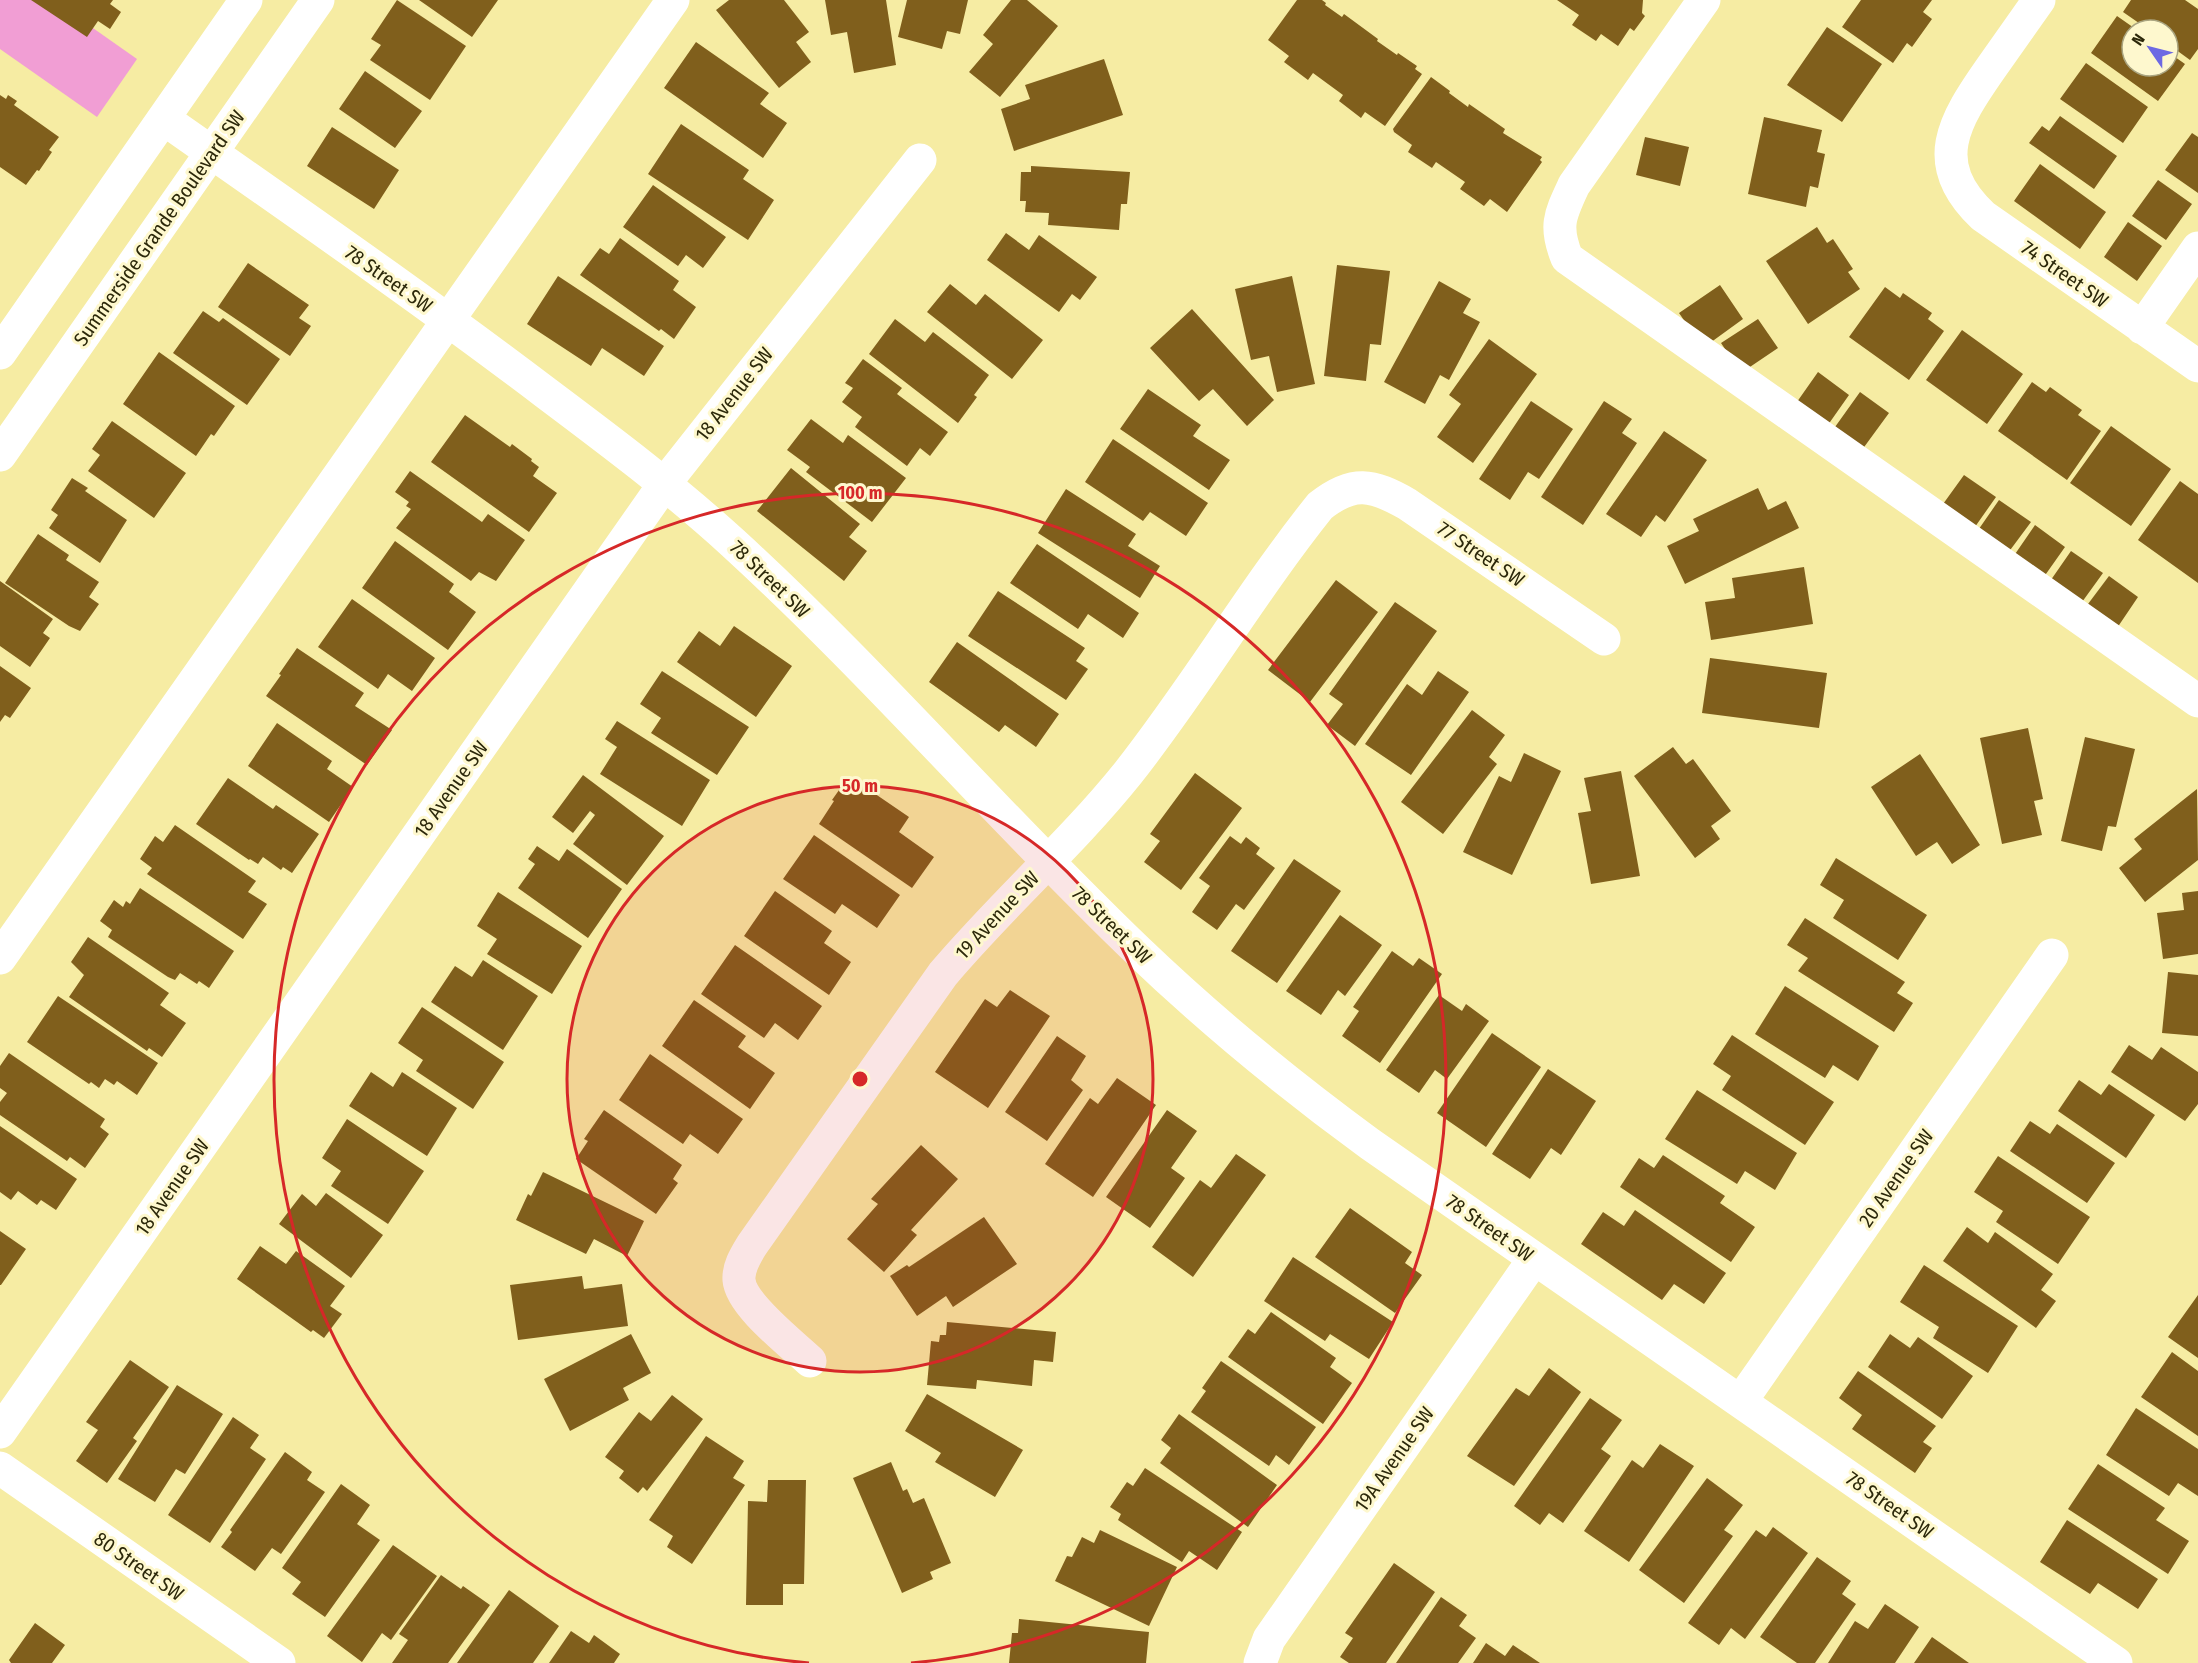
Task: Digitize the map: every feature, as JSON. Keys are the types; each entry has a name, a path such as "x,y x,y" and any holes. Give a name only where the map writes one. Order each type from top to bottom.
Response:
{"street":[{"path":"0,352 246,0"},
{"name":"Summerside Grande Boulevard SW","path":"0,455 318,0"},
{"path":"0,958 672,0"},
{"path":"1704,0 1574,185 1561,214 1558,238 1567,258 2198,701"},
{"name":"74 Street SW","path":"2039,0 1974,93 1955,129 1951,147 1951,165 1958,186 1968,202 1983,216 2198,366"},
{"name":"78 Street SW","path":"164,119 447,320 665,483 793,599 890,696 1047,861 1161,973 1271,1068 1370,1144 2116,1663"},
{"name":"18 Avenue SW","path":"0,1432 665,483 920,159"},
{"path":"2142,328 2198,249"},
{"name":"77 Street SW","path":"1351,488 1365,486 1379,489 1407,504 1604,639"},
{"name":"19 Avenue SW","path":"810,1361 751,1306 741,1289 738,1278 742,1263 765,1226 943,974 974,937 1099,809 1149,747 1320,506 1334,494 1351,488"},
{"name":"20 Avenue SW","path":"1741,1401 2052,955"},
{"name":"19A Avenue SW","path":"1260,1663 1269,1639 1534,1259"},
{"name":"80 Street SW","path":"0,1468 279,1663"}],"shaded area":[{"path":"0,0 53,0 137,59 97,117 0,49"}],"building":[{"path":"31,0 113,0 110,4 121,12 110,29 98,21 87,37"},
{"path":"397,0 466,46 430,100 370,60 381,45 371,39"},
{"path":"419,0 498,0 472,37"},
{"path":"729,0 784,0 809,32 796,42 811,62 779,88 716,10"},
{"path":"825,0 886,0 896,65 854,73 847,32 831,35"},
{"path":"907,0 968,0 960,34 947,31 942,49 898,37"},
{"path":"1011,0 1027,0 1058,26 1000,97 969,72 993,44 983,35"},
{"path":"1297,0 1322,0 1326,3 1325,5 1342,17 1344,14 1378,39 1377,41 1417,66 1415,69 1422,74 1385,126 1365,112 1361,118 1339,101 1343,95 1313,73 1308,80 1284,62 1289,56 1268,40"},
{"path":"1557,0 1643,0 1642,13 1645,16 1634,31 1630,28 1618,46 1601,34 1596,41 1572,25 1579,15"},
{"path":"1861,0 1932,0 1923,12 1932,19 1912,47 1907,43 1893,63 1842,27"},
{"path":"2131,0 2185,0 2198,9 2198,49 2190,60 2180,53 2180,18 2132,18 2123,12"},
{"path":"2117,16 2120,18 2120,74 2091,53"},
{"path":"1827,27 1882,64 1842,122 1787,85"},
{"path":"696,42 769,93 760,104 787,123 763,158 664,88"},
{"path":"1104,59 1123,115 1014,151 1001,109 1030,99 1025,85"},
{"path":"2180,60 2185,64 2180,71"},
{"path":"2086,63 2148,107 2123,143 2060,99"},
{"path":"365,71 422,111 395,148 339,109"},
{"path":"1431,77 1468,107 1469,104 1505,129 1503,133 1542,157 1540,160 1542,162 1507,212 1490,199 1484,206 1460,189 1465,182 1436,162 1432,168 1408,152 1412,145 1394,132 1393,129"},
{"path":"2126,78 2175,78 2158,101"},
{"path":"0,95 6,99 8,95 17,101 14,105 59,137 49,150 52,152 39,171 37,170 26,185 0,167"},
{"path":"2060,116 2117,156 2094,189 2029,143 2042,126 2049,131"},
{"path":"1764,117 1822,130 1817,152 1825,154 1818,188 1810,186 1806,207 1748,194"},
{"path":"681,124 749,170 743,179 774,200 748,240 648,174"},
{"path":"332,127 399,170 374,209 307,166"},
{"path":"2192,133 2198,137 2198,193 2165,170"},
{"path":"1645,137 1689,147 1680,186 1636,175"},
{"path":"2040,164 2106,212 2080,249 2014,201"},
{"path":"1031,166 1130,172 1127,204 1121,204 1119,230 1048,225 1049,213 1025,212 1026,201 1020,201 1021,172 1031,172"},
{"path":"2158,180 2192,204 2166,240 2132,216"},
{"path":"653,185 726,237 703,268 686,255 678,266 623,227"},
{"path":"2128,222 2162,246 2137,281 2104,257"},
{"path":"1817,227 1827,243 1833,239 1853,269 1848,272 1860,289 1808,324 1766,261"},
{"path":"1006,233 1029,250 1039,235 1097,277 1080,300 1072,294 1059,312 987,260"},
{"path":"620,238 679,281 673,290 696,307 674,339 661,329 659,331 580,275 600,248 609,254"},
{"path":"248,263 309,305 299,318 311,326 290,356 218,307"},
{"path":"1337,265 1390,271 1381,345 1370,344 1366,381 1324,376"},
{"path":"558,276 664,346 644,376 602,348 591,366 527,324"},
{"path":"1292,276 1315,384 1277,392 1269,356 1251,360 1235,289"},
{"path":"1439,281 1471,299 1463,313 1480,322 1449,380 1440,375 1425,404 1384,382"},
{"path":"950,284 976,305 985,294 1043,340 1012,379 927,312"},
{"path":"1720,285 1743,319 1703,348 1679,313"},
{"path":"1885,287 1900,298 1903,293 1932,313 1928,319 1944,331 1909,380 1849,337"},
{"path":"1192,309 1274,400 1247,426 1213,389 1199,401 1150,348"},
{"path":"203,311 219,322 223,318 280,359 247,405 173,353"},
{"path":"895,319 925,342 933,332 989,375 974,395 977,397 958,423 869,354"},
{"path":"1758,319 1778,348 1741,373 1721,343"},
{"path":"1962,330 2023,374 1987,424 1926,380"},
{"path":"1489,339 1537,374 1473,463 1437,437 1461,404 1449,395"},
{"path":"159,352 235,406 214,436 211,434 196,456 123,404"},
{"path":"863,359 902,388 897,394 948,432 930,456 920,448 907,466 855,427 862,417 842,402 853,388 845,383"},
{"path":"1818,372 1849,395 1823,432 1792,409"},
{"path":"2032,382 2046,392 2050,387 2082,410 2078,415 2101,431 2067,480 1998,431"},
{"path":"1148,389 1201,425 1193,436 1230,460 1209,490 1120,429"},
{"path":"1860,392 1889,413 1859,454 1830,434"},
{"path":"1531,401 1573,429 1539,479 1528,472 1510,500 1479,479"},
{"path":"1604,401 1632,419 1622,433 1637,443 1583,525 1541,497"},
{"path":"465,415 510,447 512,444 532,459 531,461 539,467 533,476 557,493 529,532 431,462"},
{"path":"811,419 843,443 848,435 906,478 872,522 806,472 810,467 787,450"},
{"path":"112,421 186,473 154,518 88,471 100,455 92,449"},
{"path":"2111,426 2171,469 2131,526 2070,483"},
{"path":"1664,431 1707,460 1665,522 1656,515 1641,537 1606,514"},
{"path":"1113,439 1208,503 1186,536 1150,512 1143,521 1085,482"},
{"path":"791,468 860,524 849,537 867,551 844,581 757,511"},
{"path":"410,471 482,522 488,514 525,540 496,581 479,572 471,581 396,528 411,509 406,506 409,502 395,492"},
{"path":"1964,475 1996,497 1970,534 1938,511"},
{"path":"72,478 88,488 85,491 127,520 100,563 49,528 58,515 51,510"},
{"path":"2180,481 2198,494 2198,583 2138,540"},
{"path":"1758,488 1768,510 1786,501 1799,528 1685,584 1667,546 1699,531 1693,519"},
{"path":"1066,489 1136,534 1128,546 1160,566 1140,598 1038,533"},
{"path":"1999,500 2031,522 2005,557 1974,536"},
{"path":"2035,525 2065,547 2041,581 2011,560"},
{"path":"38,534 69,555 66,560 99,582 89,597 99,604 80,631 5,583"},
{"path":"395,541 454,584 449,592 476,612 448,650 362,588"},
{"path":"1037,544 1139,613 1123,638 1088,614 1078,629 1010,583"},
{"path":"2071,551 2103,573 2077,609 2046,587"},
{"path":"1804,567 1813,624 1711,640 1705,602 1735,598 1732,578"},
{"path":"2109,576 2138,597 2113,634 2082,612"},
{"path":"1336,580 1378,612 1310,702 1268,670"},
{"path":"0,581 53,619 43,633 50,638 30,667 0,646"},
{"path":"998,591 1085,648 1076,661 1088,669 1066,700 968,636"},
{"path":"352,599 435,658 412,691 388,674 378,689 318,647"},
{"path":"1395,602 1437,631 1355,746 1327,725 1343,704 1329,694"},
{"path":"734,626 792,666 756,717 677,662 699,631 720,646"},
{"path":"957,642 1059,714 1036,747 1005,725 999,732 929,682"},
{"path":"297,648 364,693 355,706 392,730 367,765 266,696"},
{"path":"1710,658 1827,673 1819,728 1702,713"},
{"path":"0,666 31,688 10,718 5,715 0,722"},
{"path":"662,671 749,727 717,775 651,733 661,718 640,704"},
{"path":"1438,671 1469,692 1411,775 1365,744 1407,684 1422,695"},
{"path":"1472,710 1505,735 1489,757 1497,764 1443,834 1401,802"},
{"path":"617,721 710,780 682,826 600,774 617,747 605,739"},
{"path":"277,723 332,761 327,769 353,787 329,822 248,766"},
{"path":"2028,728 2043,799 2034,801 2042,835 2002,844 1980,738"},
{"path":"2085,737 2135,749 2116,827 2108,826 2102,851 2061,841"},
{"path":"1673,747 1686,764 1693,759 1731,811 1711,826 1720,839 1695,858 1634,776"},
{"path":"1524,753 1561,771 1512,875 1463,852 1499,776 1511,782"},
{"path":"1920,754 1980,845 1952,864 1937,842 1916,856 1871,787"},
{"path":"1621,771 1640,876 1591,884 1578,813 1591,811 1584,778"},
{"path":"1195,773 1242,808 1181,890 1144,862 1160,841 1150,834"},
{"path":"583,775 664,836 627,885 573,844 595,815 590,811 573,833 552,817"},
{"path":"849,776 909,817 899,832 934,857 912,888 819,824"},
{"path":"228,778 273,809 276,805 319,834 292,873 283,867 281,870 263,857 258,864 249,860 196,824"},
{"path":"2197,789 2198,860 2145,902 2119,868 2142,849 2134,839"},
{"path":"175,825 256,881 248,892 267,904 243,939 147,874 152,868 140,859 155,836 163,842"},
{"path":"814,835 900,895 877,928 842,904 835,914 783,879"},
{"path":"1230,836 1241,844 1246,837 1260,848 1256,854 1275,868 1244,910 1236,904 1217,930 1192,912 1210,886 1199,878"},
{"path":"537,846 559,861 567,849 622,889 588,938 518,888 535,864 528,859"},
{"path":"1836,858 1927,915 1898,960 1833,918 1844,900 1820,885"},
{"path":"1294,859 1341,891 1277,983 1231,951"},
{"path":"140,888 234,951 209,988 199,981 197,984 180,973 175,980 168,977 108,937 112,930 100,921 114,900 123,907 126,901 130,904"},
{"path":"775,891 832,931 824,943 851,962 829,995 744,936"},
{"path":"2198,891 2198,954 2163,959 2157,913 2184,910 2182,893"},
{"path":"498,892 582,946 552,994 487,954 497,939 477,926"},
{"path":"1340,915 1382,945 1345,996 1338,990 1321,1015 1286,991"},
{"path":"1805,918 1905,982 1897,993 1913,1003 1894,1032 1798,971 1808,958 1787,945"},
{"path":"88,937 169,993 160,1005 186,1023 162,1057 149,1048 147,1051 69,997 84,975 71,962"},
{"path":"735,945 822,1006 798,1040 775,1023 764,1038 701,994"},
{"path":"1392,951 1413,966 1419,958 1442,974 1380,1063 1342,1036 1359,1011 1353,1007"},
{"path":"483,960 538,996 503,1050 431,1002 455,966 472,977"},
{"path":"2168,972 2198,975 2198,1036 2162,1033"},
{"path":"1785,986 1879,1046 1858,1081 1833,1065 1825,1078 1755,1034"},
{"path":"1010,990 1050,1016 988,1108 935,1072 985,999 997,1007"},
{"path":"1439,995 1462,1011 1466,1004 1489,1021 1447,1079 1435,1070 1419,1093 1386,1070"},
{"path":"58,996 158,1063 137,1095 117,1081 114,1085 105,1079 99,1088 91,1082 89,1084 27,1042"},
{"path":"694,1000 746,1036 738,1047 775,1073 750,1109 662,1046"},
{"path":"422,1007 504,1062 473,1109 416,1071 423,1060 398,1043"},
{"path":"1492,1033 1541,1067 1486,1147 1437,1113"},
{"path":"1732,1035 1834,1102 1805,1145 1722,1090 1731,1076 1713,1064"},
{"path":"1057,1036 1086,1056 1071,1080 1083,1090 1047,1141 1005,1112"},
{"path":"2129,1045 2152,1060 2161,1047 2198,1072 2198,1104 2185,1121 2111,1072"},
{"path":"9,1053 105,1119 100,1127 109,1134 85,1168 70,1157 67,1161 0,1115 0,1102 7,1093 0,1088 0,1066"},
{"path":"650,1054 743,1119 718,1154 690,1134 683,1144 619,1100"},
{"path":"1548,1069 1596,1101 1561,1155 1551,1148 1530,1179 1492,1154"},
{"path":"371,1072 393,1087 402,1072 457,1108 427,1156 349,1106"},
{"path":"1117,1078 1156,1105 1093,1197 1045,1164 1090,1098 1098,1104"},
{"path":"2079,1080 2101,1095 2109,1084 2155,1115 2126,1158 2058,1111"},
{"path":"1697,1090 1797,1153 1775,1190 1745,1171 1737,1184 1665,1139"},
{"path":"604,1110 682,1165 673,1179 678,1183 656,1214 576,1159 588,1141 584,1139"},
{"path":"1167,1110 1197,1131 1171,1168 1185,1178 1150,1228 1106,1197"},
{"path":"347,1119 424,1171 388,1224 331,1186 341,1171 322,1158"},
{"path":"2030,1121 2050,1134 2057,1124 2115,1163 2087,1203 2010,1151"},
{"path":"0,1126 77,1179 56,1210 41,1200 37,1205 18,1191 11,1200 0,1192"},
{"path":"921,1145 958,1179 911,1230 917,1235 884,1272 847,1239 878,1204 871,1199"},
{"path":"1236,1154 1266,1175 1193,1277 1152,1247 1200,1180 1211,1188"},
{"path":"1663,1155 1725,1196 1720,1203 1755,1227 1731,1262 1620,1187 1639,1158 1654,1168"},
{"path":"1998,1156 2090,1217 2058,1264 1996,1222 2003,1211 1974,1192"},
{"path":"543,1172 644,1221 627,1256 594,1239 586,1254 516,1220 528,1194 531,1196"},
{"path":"326,1193 383,1235 351,1278 279,1224 302,1194 316,1206"},
{"path":"1350,1208 1412,1252 1405,1263 1422,1275 1395,1313 1315,1257"},
{"path":"1635,1210 1726,1273 1704,1304 1674,1284 1662,1300 1581,1244 1603,1212 1624,1226"},
{"path":"984,1217 1017,1264 953,1307 946,1296 917,1316 890,1276 907,1265 909,1267"},
{"path":"1967,1227 1988,1243 1995,1232 2053,1274 2041,1290 2056,1301 2036,1328 1943,1261"},
{"path":"0,1231 26,1249 1,1285 0,1285"},
{"path":"260,1246 286,1264 296,1251 345,1286 330,1306 342,1314 324,1338 313,1330 311,1332 237,1279"},
{"path":"1293,1257 1393,1322 1369,1359 1330,1334 1325,1341 1264,1301"},
{"path":"1924,1265 2018,1326 1988,1373 1933,1338 1939,1327 1900,1302"},
{"path":"582,1276 584,1289 622,1284 628,1326 518,1340 510,1285"},
{"path":"2198,1295 2198,1358 2168,1337"},
{"path":"1271,1312 1336,1358 1330,1367 1352,1383 1323,1424 1228,1357 1248,1329 1255,1334"},
{"path":"947,1322 1056,1332 1053,1362 1034,1360 1032,1386 977,1380 976,1389 927,1385 931,1341 939,1342 940,1335 946,1335"},
{"path":"631,1334 651,1373 623,1388 629,1400 570,1431 544,1379"},
{"path":"1890,1334 1910,1348 1918,1337 1973,1376 1942,1419 1868,1367"},
{"path":"2172,1352 2198,1371 2198,1436 2141,1397"},
{"path":"130,1360 169,1387 133,1438 137,1441 107,1483 76,1461 98,1430 86,1422"},
{"path":"1221,1361 1316,1427 1289,1465 1276,1455 1269,1466 1191,1412 1206,1391 1202,1388"},
{"path":"1549,1368 1581,1392 1514,1486 1467,1456 1516,1388 1529,1396"},
{"path":"1858,1371 1936,1426 1923,1442 1932,1448 1915,1473 1852,1429 1862,1415 1839,1398"},
{"path":"177,1385 223,1414 185,1474 176,1469 155,1502 118,1479"},
{"path":"927,1394 1023,1450 995,1497 935,1462 941,1453 905,1431"},
{"path":"672,1395 703,1419 647,1491 643,1487 638,1493 619,1478 624,1471 605,1457 639,1412 651,1421"},
{"path":"1590,1398 1622,1420 1601,1449 1611,1456 1563,1523 1549,1513 1540,1525 1514,1506"},
{"path":"2136,1408 2198,1449 2198,1496 2178,1483 2169,1496 2106,1455"},
{"path":"1179,1414 1277,1485 1248,1527 1160,1463 1171,1448 1161,1440"},
{"path":"233,1417 259,1435 250,1448 266,1459 210,1543 168,1515"},
{"path":"706,1436 744,1461 733,1478 745,1485 692,1564 667,1547 673,1536 649,1520"},
{"path":"1660,1444 1694,1466 1629,1562 1584,1531 1632,1460 1643,1468"},
{"path":"285,1452 312,1472 307,1480 325,1492 281,1554 272,1548 255,1571 221,1547 232,1532 230,1530"},
{"path":"891,1462 903,1491 907,1489 913,1503 924,1498 951,1563 930,1572 933,1579 902,1593 853,1478"},
{"path":"2098,1464 2165,1508 2156,1520 2189,1541 2168,1574 2068,1509"},
{"path":"1145,1468 1242,1532 1217,1570 1189,1551 1182,1562 1118,1520 1121,1514 1110,1507 1127,1482 1133,1486"},
{"path":"1707,1478 1743,1505 1724,1530 1733,1536 1684,1603 1639,1570"},
{"path":"768,1480 806,1480 804,1584 783,1584 783,1605 746,1605 748,1501 767,1502"},
{"path":"341,1484 370,1505 357,1524 380,1540 325,1617 292,1594 301,1582 282,1568"},
{"path":"2067,1520 2158,1579 2138,1609 2098,1583 2090,1594 2040,1562"},
{"path":"1773,1527 1808,1553 1745,1639 1731,1628 1719,1645 1688,1623 1756,1530 1766,1537"},
{"path":"1100,1530 1177,1567 1149,1626 1055,1581 1067,1556 1072,1557 1082,1537 1094,1543"},
{"path":"393,1545 437,1576 391,1640 382,1633 362,1662 327,1636"},
{"path":"1817,1557 1851,1581 1842,1594 1856,1604 1815,1663 1797,1663 1760,1637"},
{"path":"1394,1563 1435,1592 1386,1663 1349,1663 1340,1657 1353,1638 1345,1633"},
{"path":"441,1575 461,1589 463,1586 490,1605 448,1663 392,1663 408,1640 399,1634"},
{"path":"509,1590 559,1626 533,1663 457,1663"},
{"path":"1441,1597 1467,1615 1459,1626 1476,1638 1458,1663 1396,1663"},
{"path":"1885,1604 1919,1627 1895,1663 1828,1663 1855,1621 1868,1629"},
{"path":"1019,1619 1149,1632 1146,1663 1009,1663 1012,1633 1018,1633"},
{"path":"35,1623 65,1645 52,1663 11,1663 9,1660"},
{"path":"571,1631 589,1643 594,1635 620,1654 614,1663 549,1663"},
{"path":"1932,1637 1969,1663 1914,1663"},
{"path":"1486,1643 1505,1656 1513,1645 1540,1663 1473,1663"}]}
